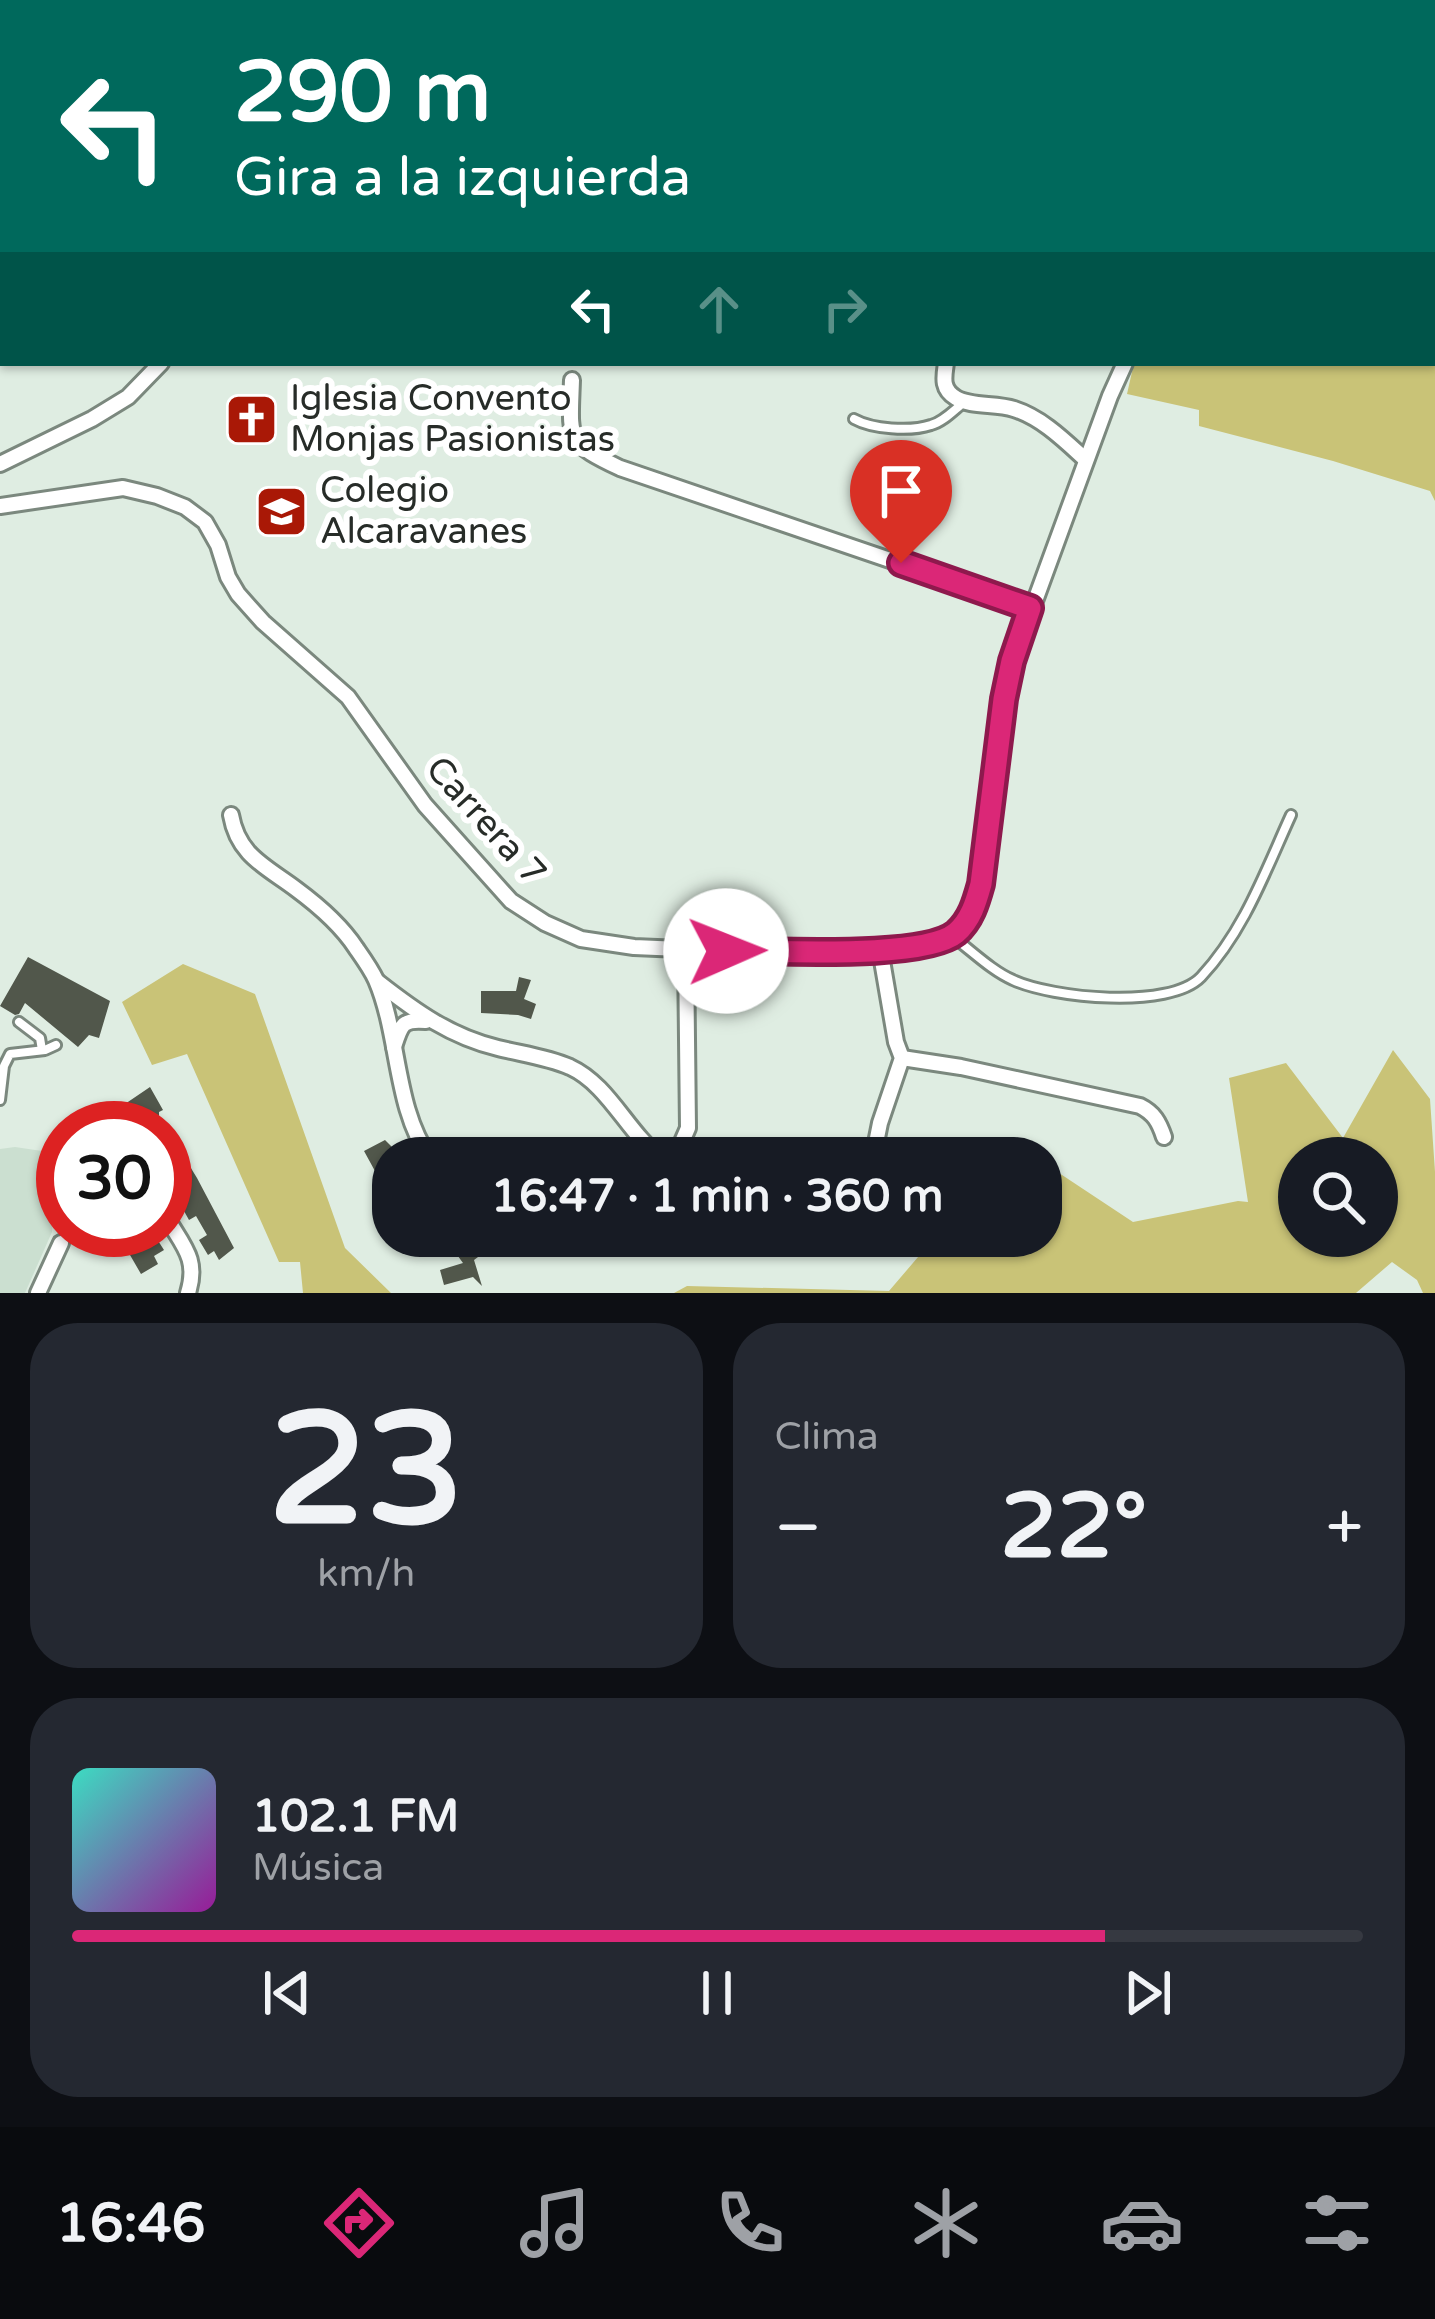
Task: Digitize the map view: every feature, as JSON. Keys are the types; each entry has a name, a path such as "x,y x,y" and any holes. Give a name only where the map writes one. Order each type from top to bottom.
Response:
{"street":[{"path":"0,464 128,397 158,366"},
{"path":"946,366 943,382 959,400 1016,410 1054,430 1086,460"},
{"path":"1110,396 1115,366"},
{"path":"952,936 974,909 981,884 1012,661 1124,366"},
{"path":"572,380 570,428 577,445 586,452 620,468 1030,608"},
{"name":"Carrera 7","path":"0,506 123,488 184,507 205,522 238,595 348,697 425,806 511,901 545,923 581,939 686,950 880,950 928,945 952,936"},
{"path":"231,815 234,834 248,852 315,903 353,944 376,980 419,1137"},
{"path":"684,1137 688,1128 686,950"},
{"path":"877,1137 902,1058 880,950"},
{"path":"376,980 452,1033 572,1068 602,1093 637,1137"},
{"path":"394,1047 401,1027 410,1020 430,1021"},
{"path":"902,1058 1140,1106 1160,1124 1164,1137"},
{"path":"38,1293 55,1257"},
{"path":"188,1293 193,1272 189,1257"}],"lane":[{"path":"139,366 149,375"},
{"path":"854,419 866,426 931,425 965,401"},
{"path":"952,936 1011,980 1069,997 1153,996 1190,985 1243,922 1291,815"},
{"path":"19,1022 40,1038 42,1050"},
{"path":"0,1100 5,1059 16,1052 56,1045"}],"shaded area":[{"path":"1133,366 1435,366 1435,501 1430,491 1199,426 1199,410 1127,394"},
{"path":"183,964 255,994 345,1248 391,1293 303,1293 300,1262 279,1262 187,1054 152,1065 122,1002"},
{"path":"1393,1050 1430,1099 1435,1293 1423,1293 1417,1280 1392,1262 1356,1293 674,1293 687,1286 889,1291 918,1257 1062,1257 1062,1175 1133,1222 1248,1202 1229,1078 1286,1063 1342,1137 1278,1137 1278,1257 1398,1257 1398,1137 1344,1137"},
{"path":"0,1149 36,1150 36,1257 41,1257 25,1293 0,1293"}],"building":[{"path":"28,957 110,1001 99,1038 89,1035 78,1047 25,1003 15,1015 0,1006"},
{"path":"519,977 531,980 524,999 536,1004 531,1019 481,1013 481,991 516,991"},
{"path":"150,1087 158,1101 129,1101"},
{"path":"192,1170 234,1248 219,1260 214,1251 208,1255 199,1240 207,1235 196,1216 192,1218"},
{"path":"131,1257 154,1257 158,1264 141,1274"},
{"path":"459,1257 478,1257 474,1260 482,1286 473,1277 444,1285 440,1270 463,1263"}],"place":[{"name":"Iglesia Convento Monjas Pasionistas","path":"251,419"},
{"name":"Colegio Alcaravanes","path":"281,511"}],"route":[{"path":"726,951 928,945 958,931 974,909 1004,699 1030,608 901,563"}]}
